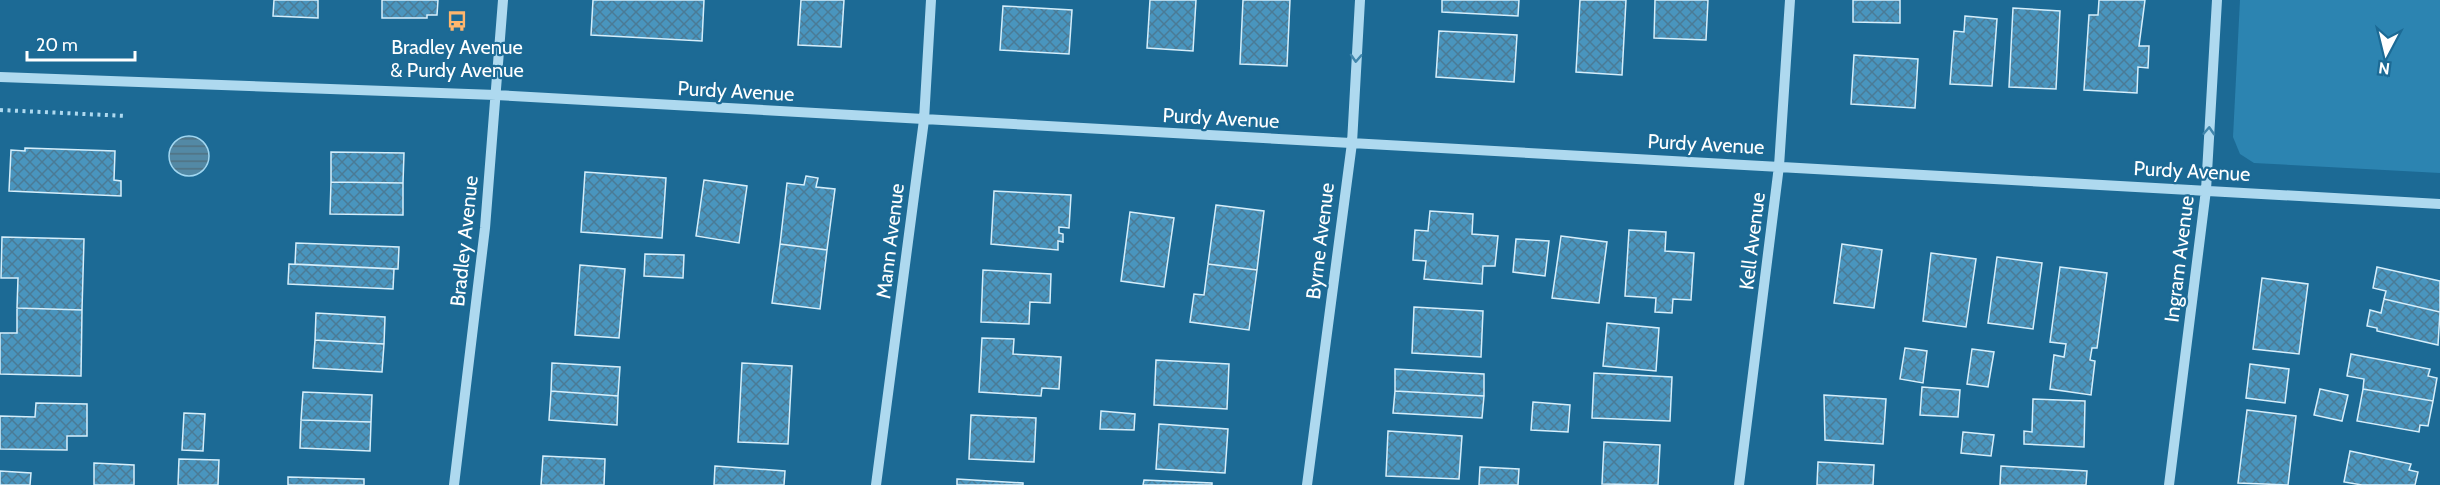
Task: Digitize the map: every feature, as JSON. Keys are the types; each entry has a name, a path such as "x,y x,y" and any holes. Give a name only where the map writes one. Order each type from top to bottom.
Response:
{"street":[{"name":"Bradley Avenue","path":"454,485 485,228 503,0"},
{"name":"Mann Avenue","path":"876,485 924,120 931,0"},
{"name":"Byrne Avenue","path":"1307,485 1352,143 1360,0"},
{"name":"Kell Avenue","path":"1739,485 1779,166 1790,0"},
{"name":"Ingram Avenue","path":"2169,485 2206,190 2217,0"},
{"name":"Purdy Avenue","path":"0,77 496,95 2440,204"}],"path":[{"path":"0,110 127,116"}],"shaded area":[{"path":"2240,0 2440,0 2440,173 2254,163 2240,154 2233,137"},
{"path":"189,136 197,137 203,142 208,148 208,164 203,170 197,175 189,176 181,175 175,170 170,164 169,156 170,148 175,142 181,137"}],"building":[{"path":"274,0 318,0 318,18 273,16"},
{"path":"382,0 438,0 437,15 427,15 427,18 382,18"},
{"path":"593,0 704,0 702,41 591,35"},
{"path":"801,0 844,0 841,47 798,45"},
{"path":"1150,0 1196,0 1193,51 1147,48"},
{"path":"1243,0 1290,0 1287,66 1240,64"},
{"path":"1442,0 1519,0 1518,16 1442,12"},
{"path":"1580,0 1626,0 1622,75 1576,72"},
{"path":"1655,0 1708,0 1706,40 1654,38"},
{"path":"1853,0 1900,0 1900,23 1853,22"},
{"path":"2099,0 2145,0 2139,46 2149,46 2148,68 2138,67 2137,93 2084,90 2089,15 2098,15"},
{"path":"1003,6 1072,10 1069,54 1000,50"},
{"path":"2013,8 2060,11 2056,89 2009,87"},
{"path":"1965,16 1997,19 1992,86 1950,84 1954,31 1964,32"},
{"path":"1439,31 1517,35 1514,82 1436,77"},
{"path":"1854,55 1918,59 1915,108 1851,104"},
{"path":"25,148 115,151 114,180 121,181 121,196 9,191 11,150 25,151"},
{"path":"331,152 404,153 403,183 331,182"},
{"path":"585,172 666,178 662,238 581,232"},
{"path":"806,176 818,178 816,187 835,189 827,250 780,244 787,183 804,185"},
{"path":"704,180 747,186 739,243 696,236"},
{"path":"331,182 403,183 403,215 330,214"},
{"path":"994,191 1071,195 1069,228 1059,227 1059,233 1063,234 1063,242 1058,241 1058,250 991,244"},
{"path":"1216,205 1264,211 1257,270 1208,264"},
{"path":"1430,211 1473,214 1472,234 1498,236 1495,266 1483,266 1482,284 1424,279 1426,261 1413,260 1415,230 1428,231"},
{"path":"1130,212 1174,218 1164,287 1121,281"},
{"path":"1629,230 1666,232 1665,251 1694,253 1691,300 1673,299 1672,313 1655,312 1656,298 1625,296"},
{"path":"1561,236 1607,242 1599,303 1552,298"},
{"path":"2,237 84,239 82,310 17,308 18,278 1,278"},
{"path":"1516,239 1549,241 1545,276 1513,272"},
{"path":"296,243 399,247 398,269 295,264"},
{"path":"780,244 827,250 820,309 772,303"},
{"path":"1842,244 1882,250 1874,308 1834,303"},
{"path":"1931,253 1976,259 1966,327 1923,321"},
{"path":"645,254 684,255 683,278 644,276"},
{"path":"1997,257 2042,263 2033,329 1988,323"},
{"path":"289,264 394,269 393,289 288,284"},
{"path":"1208,264 1257,270 1249,330 1190,322 1194,294 1204,295"},
{"path":"580,265 625,269 619,338 575,335"},
{"path":"2060,267 2107,273 2097,348 2092,348 2090,360 2095,361 2091,395 2050,389 2054,355 2064,357 2066,344 2050,342"},
{"path":"2377,267 2440,281 2440,312 2384,299 2386,291 2373,288"},
{"path":"983,270 1051,274 1050,303 1030,302 1029,324 981,322"},
{"path":"2262,278 2308,284 2299,354 2253,349"},
{"path":"2384,299 2440,312 2438,345 2377,331 2377,328 2367,326 2370,310 2381,313"},
{"path":"1414,307 1483,311 1481,357 1412,353"},
{"path":"17,308 82,310 81,376 0,374 0,333 17,333"},
{"path":"316,313 385,317 384,344 315,340"},
{"path":"1607,323 1659,328 1656,371 1603,366"},
{"path":"982,338 1014,339 1013,354 1061,357 1059,389 1042,388 1041,396 979,392"},
{"path":"315,340 384,344 382,372 313,368"},
{"path":"1905,348 1927,351 1923,383 1900,379"},
{"path":"1972,349 1994,352 1988,387 1967,384"},
{"path":"2351,354 2430,369 2428,376 2437,378 2433,401 2363,389 2364,379 2347,376"},
{"path":"1156,360 1229,364 1227,409 1154,405"},
{"path":"552,363 620,367 618,396 551,391"},
{"path":"742,363 792,366 788,444 738,442"},
{"path":"2250,364 2289,369 2285,403 2246,398"},
{"path":"1395,369 1484,374 1484,396 1395,391"},
{"path":"1594,373 1672,377 1670,421 1592,418"},
{"path":"1922,387 1960,390 1958,417 1920,415"},
{"path":"2320,389 2348,395 2342,421 2314,415"},
{"path":"2363,389 2433,401 2428,426 2420,425 2419,432 2357,421"},
{"path":"551,391 618,396 617,425 549,420"},
{"path":"1395,391 1484,396 1482,418 1393,413"},
{"path":"303,392 372,395 371,422 301,420"},
{"path":"1824,395 1886,399 1883,444 1825,440"},
{"path":"2033,399 2085,401 2084,447 2024,444 2024,431 2032,432"},
{"path":"1533,402 1570,405 1568,432 1531,430"},
{"path":"36,403 87,404 87,436 67,436 67,450 0,449 0,416 35,417"},
{"path":"2247,410 2296,416 2288,485 2238,483"},
{"path":"1101,411 1135,414 1134,430 1100,429"},
{"path":"184,413 205,414 203,451 182,450"},
{"path":"971,415 1036,418 1034,462 969,459"},
{"path":"301,420 371,422 370,451 300,448"},
{"path":"1159,424 1228,429 1225,473 1156,469"},
{"path":"1388,431 1462,436 1459,479 1386,476"},
{"path":"1963,432 1994,435 1991,456 1961,453"},
{"path":"1604,442 1660,445 1658,485 1602,484"},
{"path":"2350,451 2411,464 2409,470 2418,472 2415,485 2362,485 2344,482"},
{"path":"543,456 605,459 604,485 541,485"},
{"path":"179,459 219,460 218,485 178,485"},
{"path":"1818,462 1874,465 1873,485 1817,485"},
{"path":"94,463 134,465 134,485 94,485"},
{"path":"715,466 785,471 784,485 714,485"},
{"path":"2001,466 2087,471 2086,485 2000,485"},
{"path":"1480,467 1519,469 1518,485 1479,485"},
{"path":"0,471 31,473 30,485 0,485"},
{"path":"288,477 364,479 364,485 288,485"},
{"path":"957,479 1023,483 1023,485 957,485"},
{"path":"1144,480 1212,483 1212,485 1143,485"}],"place":[{"name":"Bradley Avenue & Purdy Avenue","path":"457,21"}]}
